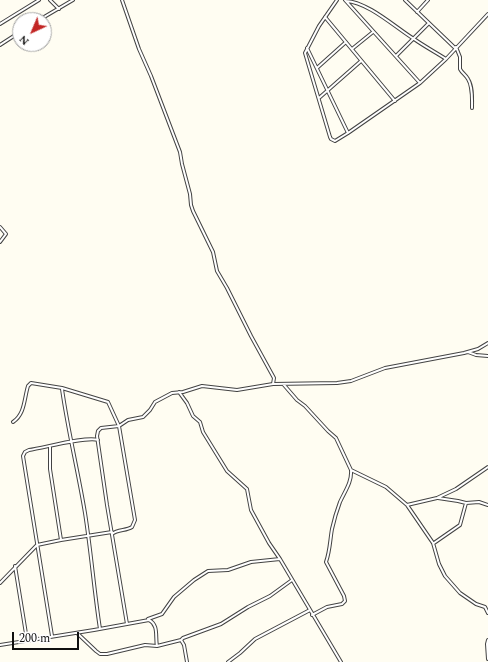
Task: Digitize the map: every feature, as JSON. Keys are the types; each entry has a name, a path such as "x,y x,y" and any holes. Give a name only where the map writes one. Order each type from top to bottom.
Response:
{"street":[{"path":"0,24 39,0"},
{"path":"50,0 59,9"},
{"path":"52,13 73,0"},
{"path":"122,0 130,19 139,49 152,76 178,147 190,194 191,205 213,252 217,271 227,288 247,330 275,380 282,384 296,400 305,406 336,438 351,470 348,488 335,516 330,548 326,562 344,596 345,601 342,604 327,607 312,615"},
{"path":"337,0 307,48 305,55 331,139 333,141 336,141 420,83 446,59 488,14"},
{"path":"405,0 455,48 460,57 460,69 470,83 472,108"},
{"path":"417,12 428,0"},
{"path":"345,1 420,83"},
{"path":"345,1 369,9 446,59"},
{"path":"326,17 395,101"},
{"path":"396,56 429,23"},
{"path":"352,49 373,32"},
{"path":"0,45 12,37"},
{"path":"317,68 346,42"},
{"path":"307,48 348,133"},
{"path":"318,98 361,61"},
{"path":"0,227 6,234 0,242"},
{"path":"127,624 97,433 101,428 120,426 128,420 144,416 158,400 172,393 202,386 237,390 273,384 330,384 351,381 385,368 468,352 478,349 488,343"},
{"path":"468,352 488,356"},
{"path":"273,384 275,380"},
{"path":"0,583 37,545 112,533 118,530 129,529 135,523 120,426 110,404 106,400 62,388 30,384 28,386 22,413 18,419 13,422"},
{"path":"62,388 70,442 85,513 100,629"},
{"path":"179,392 193,416 200,422 203,432 227,471 247,489 251,510 269,543 341,662"},
{"path":"52,636 23,456 27,451 70,442 92,439 98,440"},
{"path":"50,447 50,468 61,540"},
{"path":"407,505 437,498 456,489 488,467"},
{"path":"351,470 386,487 407,505 433,543 439,564 445,576 460,593 476,604 485,607 488,613"},
{"path":"351,475 355,472"},
{"path":"437,498 444,498 466,504 477,502 488,506"},
{"path":"433,543 460,525 466,504"},
{"path":"0,645 100,629 147,619 162,614 174,597 194,580 208,571 228,570 251,562 280,559"},
{"path":"15,566 27,640"},
{"path":"77,633 100,654 107,654 139,646 158,646 181,640 225,622 248,607 270,596 292,580"},
{"path":"228,662 255,639 310,610"},
{"path":"147,619 152,620 154,624 158,646"},
{"path":"181,640 184,645 188,662"},
{"path":"488,640 488,659"}]}
